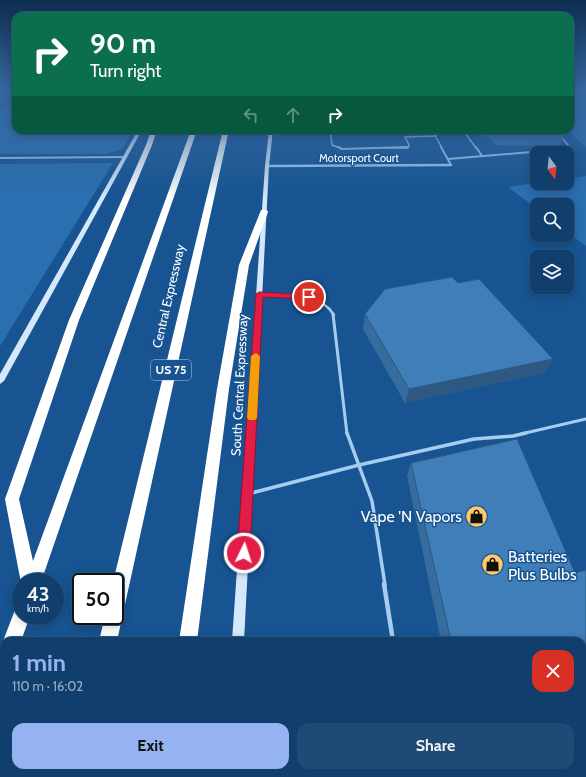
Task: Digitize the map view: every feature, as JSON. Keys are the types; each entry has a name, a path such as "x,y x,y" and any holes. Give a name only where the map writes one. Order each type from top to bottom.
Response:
{"highway":[{"path":"27,573 12,499 74,320 152,134"},
{"name":"Central Expressway","path":"36,573 193,134"},
{"name":"Central Expressway","path":"124,573 225,134"},
{"path":"189,637 223,389 244,264 264,212"},
{"path":"13,637 18,625"},
{"path":"109,637 112,625"}],"main road":[{"path":"0,381 138,134"},
{"name":"South Central Expressway","path":"238,637 267,166 271,134"}],"street":[{"name":"Motorsport Court","path":"267,166 451,165"}],"lane":[{"path":"331,134 332,145 342,149 408,148 409,145 405,137 436,136 451,165"},
{"path":"466,134 482,156"},
{"path":"448,159 567,149 568,145 559,135"},
{"path":"0,158 125,157"},
{"path":"259,294 309,297 320,300 328,307 334,316 346,431 372,501 392,637"},
{"path":"247,494 359,465 474,439 513,436 586,419"}],"shaded area":[{"path":"0,126 12,126 12,134 131,134 122,149 106,154 0,154"},
{"path":"574,126 586,126 586,147 571,134 574,134"},
{"path":"113,163 0,346 0,164"},
{"path":"586,176 586,246 574,237 574,198 530,198 530,204 508,187 530,184 530,190 574,190 574,178"}],"building":[{"path":"452,277 458,283 479,279 553,359 409,389 365,314 385,289"},
{"path":"517,439 575,573 586,570 586,637 450,637 411,463"}],"slow traffic":[{"path":"252,418 256,356"}],"place":[{"name":"Vape 'N Vapors","path":"477,516"},
{"name":"Batteries Plus Bulbs","path":"493,565"}],"route":[{"path":"244,553 259,294 309,297"}]}
